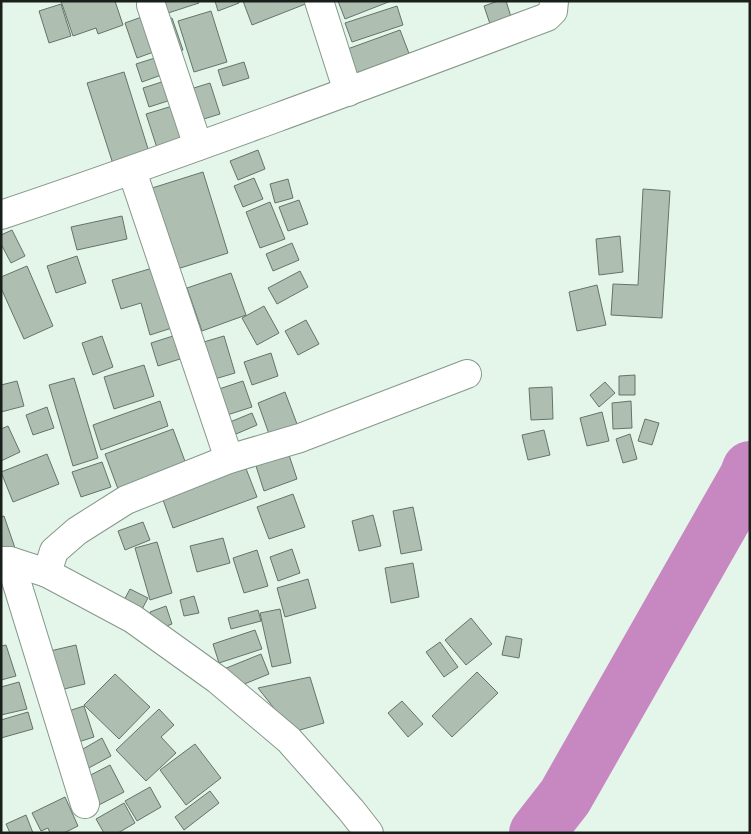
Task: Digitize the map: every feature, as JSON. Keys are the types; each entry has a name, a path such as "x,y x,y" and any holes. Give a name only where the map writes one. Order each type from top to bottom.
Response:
{"main road":[{"path":"319,1 348,92"},
{"path":"1,215 132,171 547,17 554,11 554,1"},
{"path":"151,5 198,146"},
{"path":"132,171 229,459"},
{"path":"47,573 54,551 77,531 126,500 229,459 300,438 467,374"},
{"path":"6,561 47,573 133,619 218,680 289,740 351,810 368,833"},
{"path":"6,561 85,804"}],"building":[{"path":"61,1 115,1 123,25 98,34 96,28 73,36"},
{"path":"161,1 198,1 199,3 165,14"},
{"path":"215,1 239,1 239,3 218,11"},
{"path":"243,1 308,1 308,3 252,25"},
{"path":"338,1 391,1 345,19"},
{"path":"498,1 506,1 512,20 491,27 484,6"},
{"path":"61,4 71,36 49,43 39,11"},
{"path":"397,6 403,25 352,42 345,23"},
{"path":"211,11 227,62 194,72 178,21"},
{"path":"150,14 162,49 137,58 125,23"},
{"path":"172,18 183,50 171,54 159,22"},
{"path":"400,30 410,56 352,77 342,51"},
{"path":"158,57 164,74 142,82 136,64"},
{"path":"244,62 249,78 223,86 218,70"},
{"path":"124,72 149,152 113,164 87,83"},
{"path":"171,79 177,98 149,107 143,88"},
{"path":"210,83 220,114 194,122 184,91"},
{"path":"179,104 189,139 157,148 146,114"},
{"path":"258,150 265,169 238,180 230,161"},
{"path":"203,172 228,253 174,270 149,189"},
{"path":"254,178 263,199 243,207 234,186"},
{"path":"288,179 293,198 275,203 270,184"},
{"path":"643,189 670,191 662,318 611,315 613,284 638,285"},
{"path":"299,200 308,224 288,231 279,207"},
{"path":"270,202 285,239 260,248 246,212"},
{"path":"122,216 127,239 77,250 71,227"},
{"path":"12,230 25,256 11,263 1,244 1,235"},
{"path":"620,236 623,272 599,275 596,239"},
{"path":"292,243 299,260 273,271 266,254"},
{"path":"77,256 86,283 56,293 47,266"},
{"path":"27,266 53,326 24,339 1,288 1,277"},
{"path":"156,267 175,327 150,335 141,303 121,309 112,280"},
{"path":"300,271 308,287 277,304 268,288"},
{"path":"231,273 246,315 202,331 187,288"},
{"path":"597,285 606,325 577,331 569,292"},
{"path":"264,306 279,333 257,345 242,318"},
{"path":"306,320 319,344 298,355 285,331"},
{"path":"102,336 113,367 93,375 82,343"},
{"path":"173,336 180,359 158,366 151,343"},
{"path":"224,336 235,373 208,381 197,344"},
{"path":"271,353 278,376 252,385 244,362"},
{"path":"144,365 154,396 114,409 104,377"},
{"path":"635,375 635,395 619,395 619,376"},
{"path":"74,378 98,458 73,466 49,385"},
{"path":"17,381 24,406 1,412 1,385"},
{"path":"243,381 252,407 221,417 213,391"},
{"path":"605,382 615,393 599,407 590,395"},
{"path":"552,387 553,419 531,420 529,388"},
{"path":"285,392 297,424 269,434 258,403"},
{"path":"160,401 168,426 101,450 93,425"},
{"path":"631,401 632,428 613,429 612,403"},
{"path":"47,407 54,428 33,435 26,415"},
{"path":"602,412 609,441 587,446 580,418"},
{"path":"252,413 257,425 236,434 230,422"},
{"path":"645,419 659,423 652,445 638,441"},
{"path":"8,426 20,452 1,461 1,429"},
{"path":"173,429 186,464 118,489 105,454"},
{"path":"544,430 550,455 528,460 522,435"},
{"path":"630,434 637,459 623,463 616,439"},
{"path":"47,454 59,484 13,502 1,472"},
{"path":"289,455 297,479 264,491 256,466"},
{"path":"102,462 111,487 81,497 72,472"},
{"path":"245,466 257,497 173,528 162,497"},
{"path":"293,494 305,527 269,539 257,507"},
{"path":"413,507 422,550 401,554 393,511"},
{"path":"373,515 381,546 359,551 352,521"},
{"path":"4,516 15,548 1,553 1,517"},
{"path":"143,522 150,540 125,550 118,531"},
{"path":"223,538 230,563 197,572 190,546"},
{"path":"157,542 172,593 150,600 135,548"},
{"path":"292,549 300,573 278,581 270,557"},
{"path":"257,550 268,586 244,593 233,558"},
{"path":"413,563 419,597 391,603 385,568"},
{"path":"308,579 316,608 285,617 277,588"},
{"path":"130,589 148,598 140,613 122,604"},
{"path":"194,596 199,613 184,616 180,600"},
{"path":"166,606 172,624 156,630 150,612"},
{"path":"280,609 291,663 272,667 260,613"},
{"path":"258,610 261,621 231,629 228,618"},
{"path":"471,618 492,644 466,665 445,640"},
{"path":"255,630 262,649 219,663 213,644"},
{"path":"506,636 522,639 519,658 502,655"},
{"path":"440,642 458,667 444,677 426,652"},
{"path":"6,645 16,676 1,680 1,646"},
{"path":"76,645 85,684 60,690 50,651"},
{"path":"261,654 269,674 232,689 224,669"},
{"path":"477,672 498,693 452,737 432,716"},
{"path":"115,674 150,707 119,739 84,705"},
{"path":"310,677 324,723 293,732 258,688"},
{"path":"19,682 27,709 1,715 1,687"},
{"path":"402,701 423,724 408,737 388,713"},
{"path":"84,706 94,737 69,745 59,714"},
{"path":"159,709 174,725 161,737 176,753 146,781 116,750"},
{"path":"28,712 33,729 1,738 1,720"},
{"path":"102,738 111,756 85,770 76,753"},
{"path":"195,744 221,778 186,805 160,770"},
{"path":"110,765 124,792 97,806 83,779"},
{"path":"150,787 161,807 137,821 125,801"},
{"path":"210,791 219,803 184,830 175,817"},
{"path":"65,797 78,826 64,833 50,833 48,828 41,831 32,813"},
{"path":"124,803 135,823 118,833 104,833 96,819"},
{"path":"26,815 33,833 10,833 6,824"}],"waterway":[{"path":"537,833 565,797 750,469"}]}
